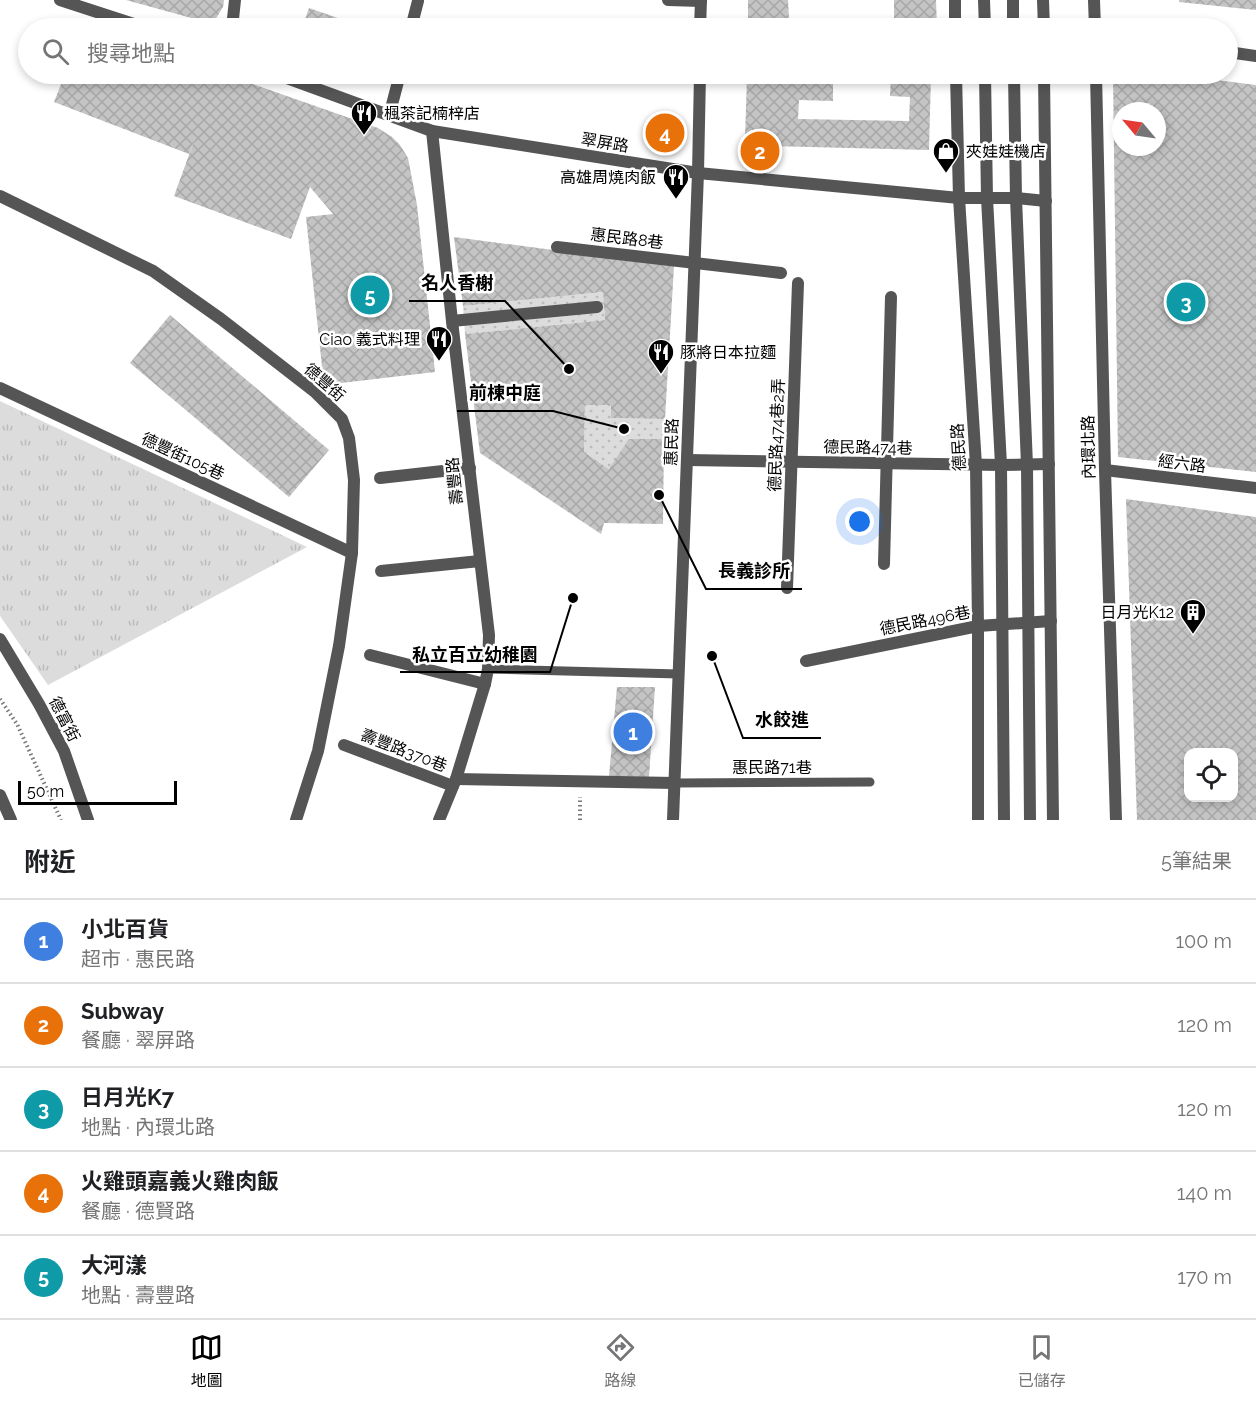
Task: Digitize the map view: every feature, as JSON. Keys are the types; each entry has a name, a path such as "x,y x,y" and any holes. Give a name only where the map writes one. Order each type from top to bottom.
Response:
{"street":[{"path":"60,0 115,18"},
{"path":"233,18 235,0"},
{"path":"668,0 701,1 700,18"},
{"path":"955,0 955,18"},
{"path":"984,0 985,18"},
{"path":"1013,0 1013,18"},
{"path":"1043,0 1044,18"},
{"path":"1094,0 1095,18"},
{"path":"414,18 418,1"},
{"path":"1238,54 1256,56"},
{"name":"翠屏路","path":"303,84 432,131 698,173 959,198 1016,198 1046,201"},
{"path":"389,116 397,84"},
{"name":"惠民路","path":"673,820 700,84"},
{"name":"德民路","path":"956,84 959,198 975,465 978,820"},
{"path":"985,84 987,198 1001,465 1004,820"},
{"path":"1014,84 1016,198 1027,465 1030,820"},
{"path":"1044,84 1053,820"},
{"name":"內環北路","path":"1096,84 1104,470 1116,820"},
{"name":"壽豐路","path":"432,131 489,634 485,684 454,782 439,820"},
{"name":"德豐街","path":"0,196 153,271 221,319 315,392 342,419 349,438 354,480 352,553 339,646 318,751 297,820"},
{"name":"惠民路8巷","path":"557,247 781,273"},
{"name":"德民路474巷2弄","path":"787,588 798,283"},
{"path":"884,564 891,297"},
{"path":"452,321 597,307"},
{"name":"德豐街105巷","path":"0,388 352,553"},
{"name":"德民路474巷","path":"687,460 975,465 1049,464"},
{"path":"380,478 470,468"},
{"name":"經六路","path":"1104,470 1256,488"},
{"path":"381,571 480,561"},
{"name":"德民路496巷","path":"806,661 978,626 1051,621"},
{"name":"德富街","path":"0,639 39,704 58,727 88,820"},
{"path":"370,656 485,684"},
{"name":"壽豐路370巷","path":"344,745 454,782 675,783"},
{"path":"0,795 11,820"}],"lane":[{"path":"488,669 679,674"},
{"name":"惠民路71巷","path":"675,783 870,782"}],"path":[{"path":"0,699 17,724 61,820"},
{"path":"579,820 580,782"}],"green space":[{"path":"603,292 605,320 465,334 463,306"},
{"path":"0,401 307,547 48,685 0,616"},
{"path":"585,405 611,405 611,418 665,419 664,439 609,469 584,452"}],"building":[{"path":"126,0 224,0 223,7 216,18 191,18"},
{"path":"748,0 788,0 789,18 748,18"},
{"path":"894,0 936,0 937,18 894,18"},
{"path":"1179,0 1256,0 1256,10 1179,2"},
{"path":"309,8 338,18 306,18"},
{"path":"1238,83 1256,85 1256,472 1118,457 1114,156 1166,156 1166,102 1113,102 1113,84"},
{"path":"61,84 253,84 378,128 392,137 408,158 417,205 435,372 324,385 306,217 333,214 310,187 291,239 174,196 197,133 189,154 54,102"},
{"path":"747,84 833,84 833,101 799,100 798,119 909,121 910,97 890,96 891,84 931,84 929,150 770,146 770,140 745,140"},
{"path":"454,237 674,266 665,419 611,418 611,405 585,405 584,452 609,469 629,439 664,439 663,524 604,523 601,534 480,453 465,334 605,320 603,292 463,306"},
{"path":"170,315 329,450 289,497 130,363"},
{"name":"日月光K12","path":"1126,499 1256,517 1256,820 1137,820"},
{"path":"617,687 655,687 649,777 609,776"}],"place":[{"name":"火雞頭嘉義火雞肉飯","path":"665,133"},
{"name":"楓茶記楠梓店","path":"364,136"},
{"name":"Subway","path":"760,151"},
{"name":"夾娃娃機店","path":"946,174"},
{"name":"高雄周燒肉飯","path":"676,200"},
{"name":"大河漾","path":"370,295"},
{"name":"日月光K7","path":"1186,302"},
{"name":"Ciao 義式料理","path":"439,362"},
{"name":"名人香榭","path":"569,369"},
{"name":"豚將日本拉麵","path":"661,375"},
{"name":"前棟中庭","path":"624,429"},
{"name":"長義診所","path":"659,495"},
{"name":"私立百立幼稚園","path":"573,598"},
{"name":"日月光K12","path":"1193,635"},
{"name":"水餃進","path":"712,656"},
{"name":"小北百貨","path":"633,732"}]}
